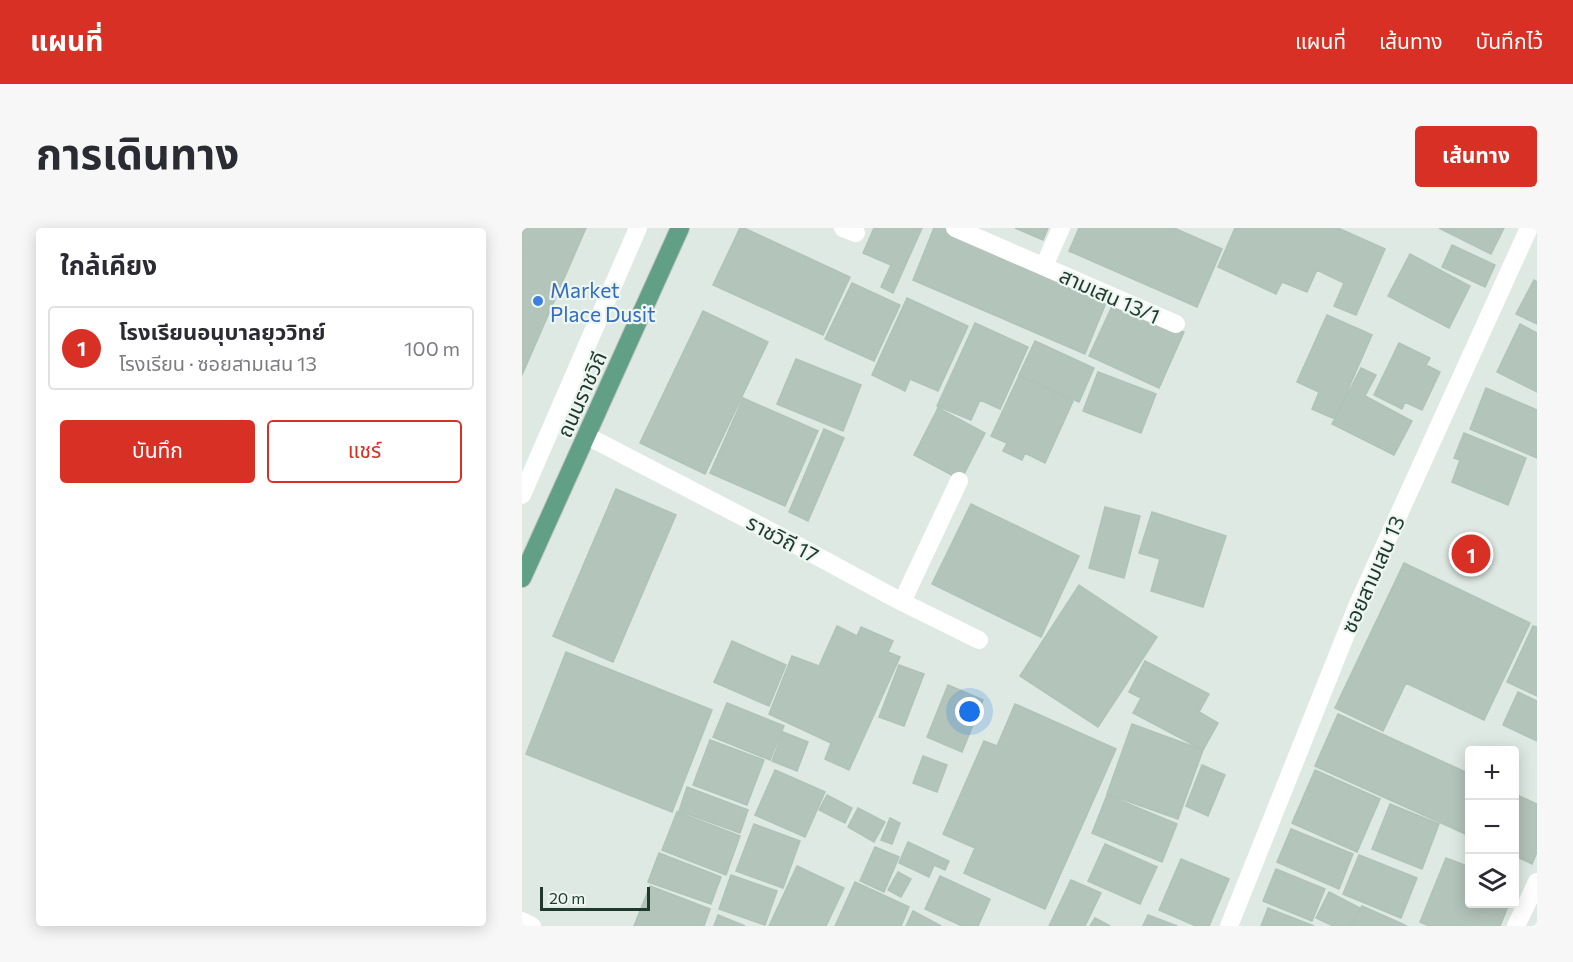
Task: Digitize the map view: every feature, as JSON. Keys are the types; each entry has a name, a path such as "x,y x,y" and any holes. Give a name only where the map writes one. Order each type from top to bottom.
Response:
{"main road":[{"name":"ถนนราชวิถี","path":"522,578 680,228"}],"street":[{"path":"522,495 638,228"},
{"name":"สามเสน 13/1","path":"955,228 1176,324"},
{"name":"สามเสน 13/1","path":"1044,266 1060,228"},
{"name":"ซอยสามเสน 13","path":"1228,926 1358,604 1529,228"},
{"name":"ราชวิถี 17","path":"587,436 902,602 979,640"},
{"path":"902,602 959,481"},
{"path":"1516,926 1537,882"},
{"path":"522,921 532,926"}],"building":[{"name":"Market Place Dusit","path":"522,228 586,228 522,375"},
{"path":"740,228 850,277 823,335 713,285"},
{"path":"874,228 922,228 893,293 881,287 891,265 863,253"},
{"path":"934,228 945,228 1108,298 1085,354 913,280"},
{"path":"1015,228 1048,228 1043,240"},
{"path":"1079,228 1174,228 1222,249 1197,307 1069,251"},
{"path":"1235,228 1338,228 1385,249 1356,315 1334,306 1344,283 1317,270 1307,292 1282,282 1276,294 1218,267"},
{"path":"1439,228 1504,228 1491,254"},
{"path":"1452,245 1495,265 1485,287 1442,267"},
{"path":"1410,254 1470,286 1449,328 1388,296"},
{"path":"1534,280 1537,282 1537,324 1516,314"},
{"path":"852,283 900,305 874,361 825,339"},
{"path":"907,298 968,326 938,391 910,379 905,391 872,375"},
{"path":"1115,300 1184,332 1159,388 1089,356"},
{"path":"703,311 768,342 705,474 640,443"},
{"path":"1327,315 1372,335 1335,419 1312,409 1319,392 1297,382"},
{"path":"975,323 1028,347 1000,409 980,400 971,420 937,406"},
{"path":"1520,324 1537,333 1537,392 1497,372"},
{"path":"1035,341 1094,368 1079,402 1019,375"},
{"path":"1399,343 1430,358 1426,365 1440,372 1422,410 1405,402 1402,409 1374,395"},
{"path":"796,359 861,385 843,431 777,404"},
{"path":"1361,368 1376,375 1365,396 1412,421 1394,455 1332,424"},
{"path":"1098,372 1156,394 1141,433 1083,411"},
{"path":"1019,376 1073,401 1045,463 1025,453 1022,460 1003,451 1007,443 991,436"},
{"path":"1486,388 1537,410 1537,458 1470,429"},
{"path":"743,398 818,431 785,506 710,473"},
{"path":"938,408 985,433 961,480 914,455"},
{"path":"824,429 844,438 808,521 789,512"},
{"path":"1464,433 1526,458 1508,505 1452,482 1460,460 1454,458"},
{"path":"616,489 676,515 613,662 553,636"},
{"path":"971,504 1079,556 1041,637 932,584"},
{"path":"1105,507 1140,516 1124,578 1089,568"},
{"path":"1152,512 1226,536 1203,607 1151,591 1160,559 1139,553"},
{"path":"1404,563 1530,623 1484,720 1406,683 1383,731 1335,708"},
{"path":"1079,585 1157,637 1098,727 1020,676"},
{"path":"837,626 857,636 861,627 893,641 888,652 900,657 849,770 825,759 831,743 769,714 792,656 819,666"},
{"path":"1533,626 1537,627 1537,696 1507,682"},
{"path":"732,641 786,665 769,706 714,682"},
{"path":"566,652 712,710 672,812 526,754"},
{"path":"1145,661 1209,694 1199,712 1218,723 1203,750 1133,713 1141,698 1129,692"},
{"path":"899,665 924,674 904,726 879,717"},
{"path":"948,685 983,700 962,752 927,737"},
{"path":"1518,692 1537,701 1537,741 1503,725"},
{"path":"727,703 784,726 770,760 713,737"},
{"path":"1015,704 1116,749 1045,909 964,873 975,848 943,834 984,741 997,746"},
{"path":"1338,714 1465,772 1465,834 1315,766"},
{"path":"1132,724 1203,750 1178,819 1107,794"},
{"path":"783,732 808,742 797,771 772,761"},
{"path":"710,740 764,760 747,805 693,785"},
{"path":"923,756 947,765 937,792 913,783"},
{"path":"1202,765 1225,775 1208,816 1186,806"},
{"path":"775,770 825,792 805,837 755,815"},
{"path":"1315,770 1380,799 1357,852 1292,823"},
{"path":"687,787 748,810 740,833 679,811"},
{"path":"827,795 852,808 845,823 819,810"},
{"path":"1107,795 1177,824 1162,862 1092,833"},
{"path":"1519,796 1537,804 1537,852 1532,864 1519,858"},
{"path":"1390,804 1439,824 1422,869 1372,849"},
{"path":"858,808 885,822 874,842 848,827"},
{"path":"677,812 740,836 726,875 662,850"},
{"path":"890,818 900,823 892,844 881,840"},
{"path":"754,824 800,841 783,888 736,871"},
{"path":"1291,829 1353,854 1339,889 1277,862"},
{"path":"908,842 949,861 945,870 934,865 929,877 899,863"},
{"path":"1105,844 1157,867 1140,904 1088,881"},
{"path":"875,847 899,857 884,892 860,881"},
{"path":"659,853 721,877 711,904 648,882"},
{"path":"1359,855 1417,878 1401,918 1343,894"},
{"path":"1446,858 1465,865 1465,908 1507,908 1500,926 1429,926 1420,922"},
{"path":"1181,859 1229,879 1209,926 1196,926 1159,910"},
{"path":"797,866 844,888 826,926 769,926"},
{"path":"1276,869 1325,889 1312,921 1263,901"},
{"path":"898,872 911,879 901,897 888,890"},
{"path":"731,875 777,891 765,925 719,909"},
{"path":"940,876 990,899 978,926 962,926 925,909"},
{"path":"1071,880 1101,893 1085,926 1049,926"},
{"path":"855,882 909,907 901,926 835,926"},
{"path":"650,886 710,909 704,926 634,926"},
{"path":"1329,892 1360,908 1351,926 1333,926 1316,918"},
{"path":"1362,906 1407,926 1352,926"},
{"path":"1268,908 1314,926 1261,926"},
{"path":"913,911 941,926 906,926"},
{"path":"718,915 745,926 714,926"},
{"path":"1148,915 1177,926 1143,926"},
{"path":"1095,918 1110,926 1090,926"}],"place":[{"name":"Market Place Dusit","path":"538,301"},
{"name":"โรงเรียนอนุบาลยุววิทย์","path":"1471,554"}]}
